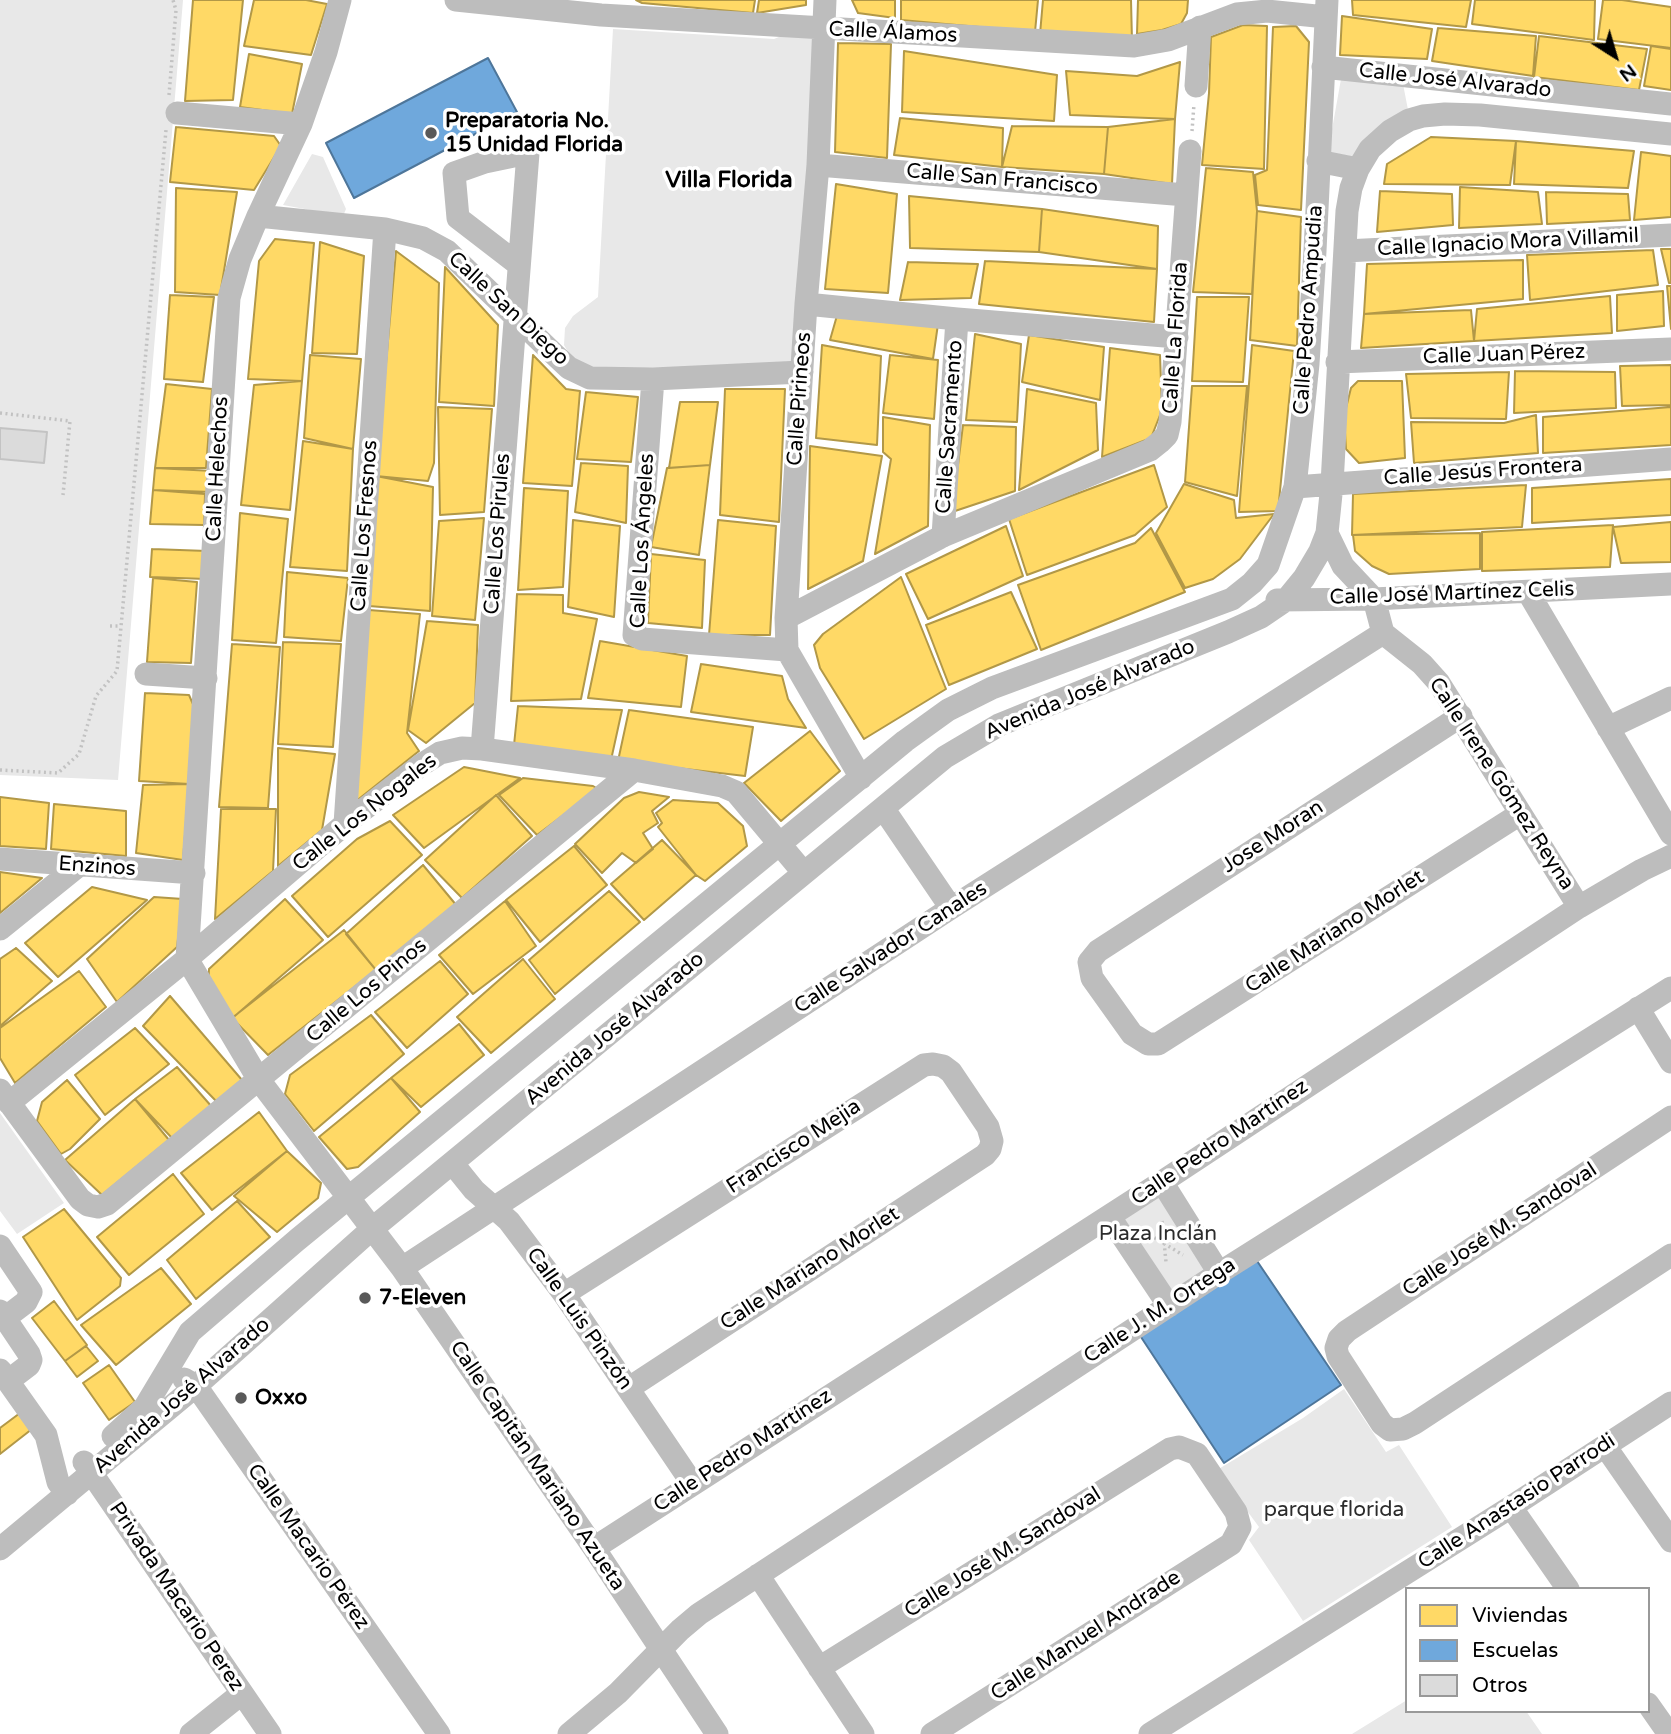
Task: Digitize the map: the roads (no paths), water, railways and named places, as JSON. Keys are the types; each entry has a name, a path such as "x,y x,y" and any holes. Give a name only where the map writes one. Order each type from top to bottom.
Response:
{"street":[{"name":"Calle Helechos","path":"187,959 229,298 240,258 257,216 301,124 326,52 340,0"},
{"name":"Calle Álamos","path":"456,0 602,8 823,29 1134,46 1168,40 1237,13 1326,9"},
{"name":"Calle Pirineos","path":"825,0 818,165 806,304 786,618 787,650 861,778"},
{"name":"Calle Pedro Ampudia","path":"1232,599 1252,583 1268,565 1295,487 1309,338 1326,9"},
{"path":"1196,86 1200,27"},
{"name":"Calle José Alvarado","path":"1323,67 1671,104"},
{"path":"1423,77 1423,116"},
{"path":"170,114 301,124"},
{"name":"Calle José Alvarado","path":"1423,116 1480,115 1671,134"},
{"name":"Calle Pedro Ampudia","path":"1286,600 1304,578 1327,533 1348,211 1358,169 1370,149 1390,131 1409,120 1423,116"},
{"name":"Calle La Florida","path":"786,618 943,536 1150,450 1167,435 1190,150"},
{"name":"Calle Los Pirules","path":"482,749 528,153 485,162 454,173 458,218 519,265"},
{"path":"1318,161 1358,169"},
{"name":"Calle San Francisco","path":"818,165 1186,195"},
{"name":"Calle San Diego","path":"257,216 385,229 423,238 447,251 569,368 590,378 653,379 802,372"},
{"name":"Calle Los Fresnos","path":"345,824 385,229"},
{"name":"Calle Ignacio Mora Villamil","path":"1345,251 1671,235"},
{"path":"806,304 1177,337"},
{"name":"Calle Sacramento","path":"943,536 957,319"},
{"name":"Calle Juan Pérez","path":"1337,362 1671,349"},
{"name":"Calle Los Ángeles","path":"653,379 634,635 642,639 787,650"},
{"name":"Calle Jesús Frontera","path":"1295,487 1671,459"},
{"path":"1327,533 1343,566 1374,599 1383,633"},
{"name":"Calle José Martínez Celis","path":"1232,599 1374,599 1671,584"},
{"path":"1528,592 1671,834"},
{"name":"Avenida José Alvarado","path":"88,1467 145,1407 190,1332 912,735 963,702 992,688 1232,599"},
{"name":"Avenida José Alvarado","path":"0,1549 62,1488 196,1386 373,1228 945,757 999,725 1228,632 1261,617 1286,600"},
{"name":"Calle Irene Gómez Reyna","path":"1383,633 1431,674 1461,716 1579,907"},
{"name":"Calle Salvador Canales","path":"402,1268 951,908 1383,633"},
{"path":"146,674 206,678"},
{"path":"1608,728 1671,698"},
{"name":"Jose Moran","path":"1148,1044 1132,1034 1093,978 1089,962 1098,951 1461,716"},
{"name":"Calle Los Nogales","path":"5,1096 187,959 345,824 421,765 440,754 462,748 482,749 634,770 722,786 736,792 803,872"},
{"name":"Calle Los Pinos","path":"5,1096 80,1199 98,1207 107,1204 634,770"},
{"path":"883,808 951,908"},
{"name":"Calle Mariano Morlet","path":"1148,1044 1158,1044 1167,1039 1520,814"},
{"name":"Calle Pedro Martínez","path":"594,1548 1162,1182 1579,907 1671,856"},
{"name":"Enzinos","path":"0,859 194,873"},
{"path":"0,929 78,866"},
{"name":"Calle Capitán Mariano Azueta","path":"187,959 259,1080 402,1268 594,1548 717,1734"},
{"name":"Calle J. M. Ortega","path":"569,1734 618,1693 699,1614 1219,1273 1671,988"},
{"path":"1638,1008 1671,1062"},
{"name":"Francisco Mejia","path":"564,1294 924,1065 943,1066 951,1072 988,1127 992,1141 990,1149"},
{"name":"Calle José M. Sandoval","path":"1671,1117 1347,1331 1339,1339 1336,1348 1342,1363 1382,1424 1390,1430 1403,1429 1671,1255"},
{"name":"Calle Mariano Morlet","path":"628,1388 985,1155 990,1149"},
{"name":"Calle Luis Pinzón","path":"453,1164 474,1190 509,1221 564,1294 692,1483"},
{"path":"1162,1182 1219,1273"},
{"path":"1109,1216 1168,1306"},
{"path":"0,1246 31,1292 26,1302 2,1314 31,1360 29,1366 4,1376 46,1435 62,1488"},
{"name":"Calle Macario Pérez","path":"169,1370 196,1386 439,1734"},
{"name":"Calle Anastasio Parrodi","path":"1150,1734 1671,1403"},
{"path":"1605,1446 1671,1541"},
{"name":"Calle José M. Sandoval","path":"819,1668 1170,1449 1190,1449"},
{"name":"Calle Manuel Andrade","path":"932,1734 1231,1544 1240,1527 1236,1512 1203,1460 1190,1449"},
{"name":"Privada Macario Perez","path":"88,1467 270,1734"},
{"name":"Avenida José Alvarado","path":"0,1528 62,1488"},
{"path":"1511,1507 1567,1587"},
{"path":"758,1575 863,1734"},
{"path":"191,1734 241,1693"},
{"path":"1650,1707 1669,1734"}],"place":[{"name":"Preparatoria No. 15 Unidad Florida","path":"431,133"},
{"name":"7-Eleven","path":"365,1298"},
{"name":"Oxxo","path":"241,1398"}],"district":[{"name":"Villa Florida","path":"729,181"}],"park label":[{"name":"Plaza Inclán","path":"1158,1234"},
{"name":"parque florida","path":"1334,1510"}]}
